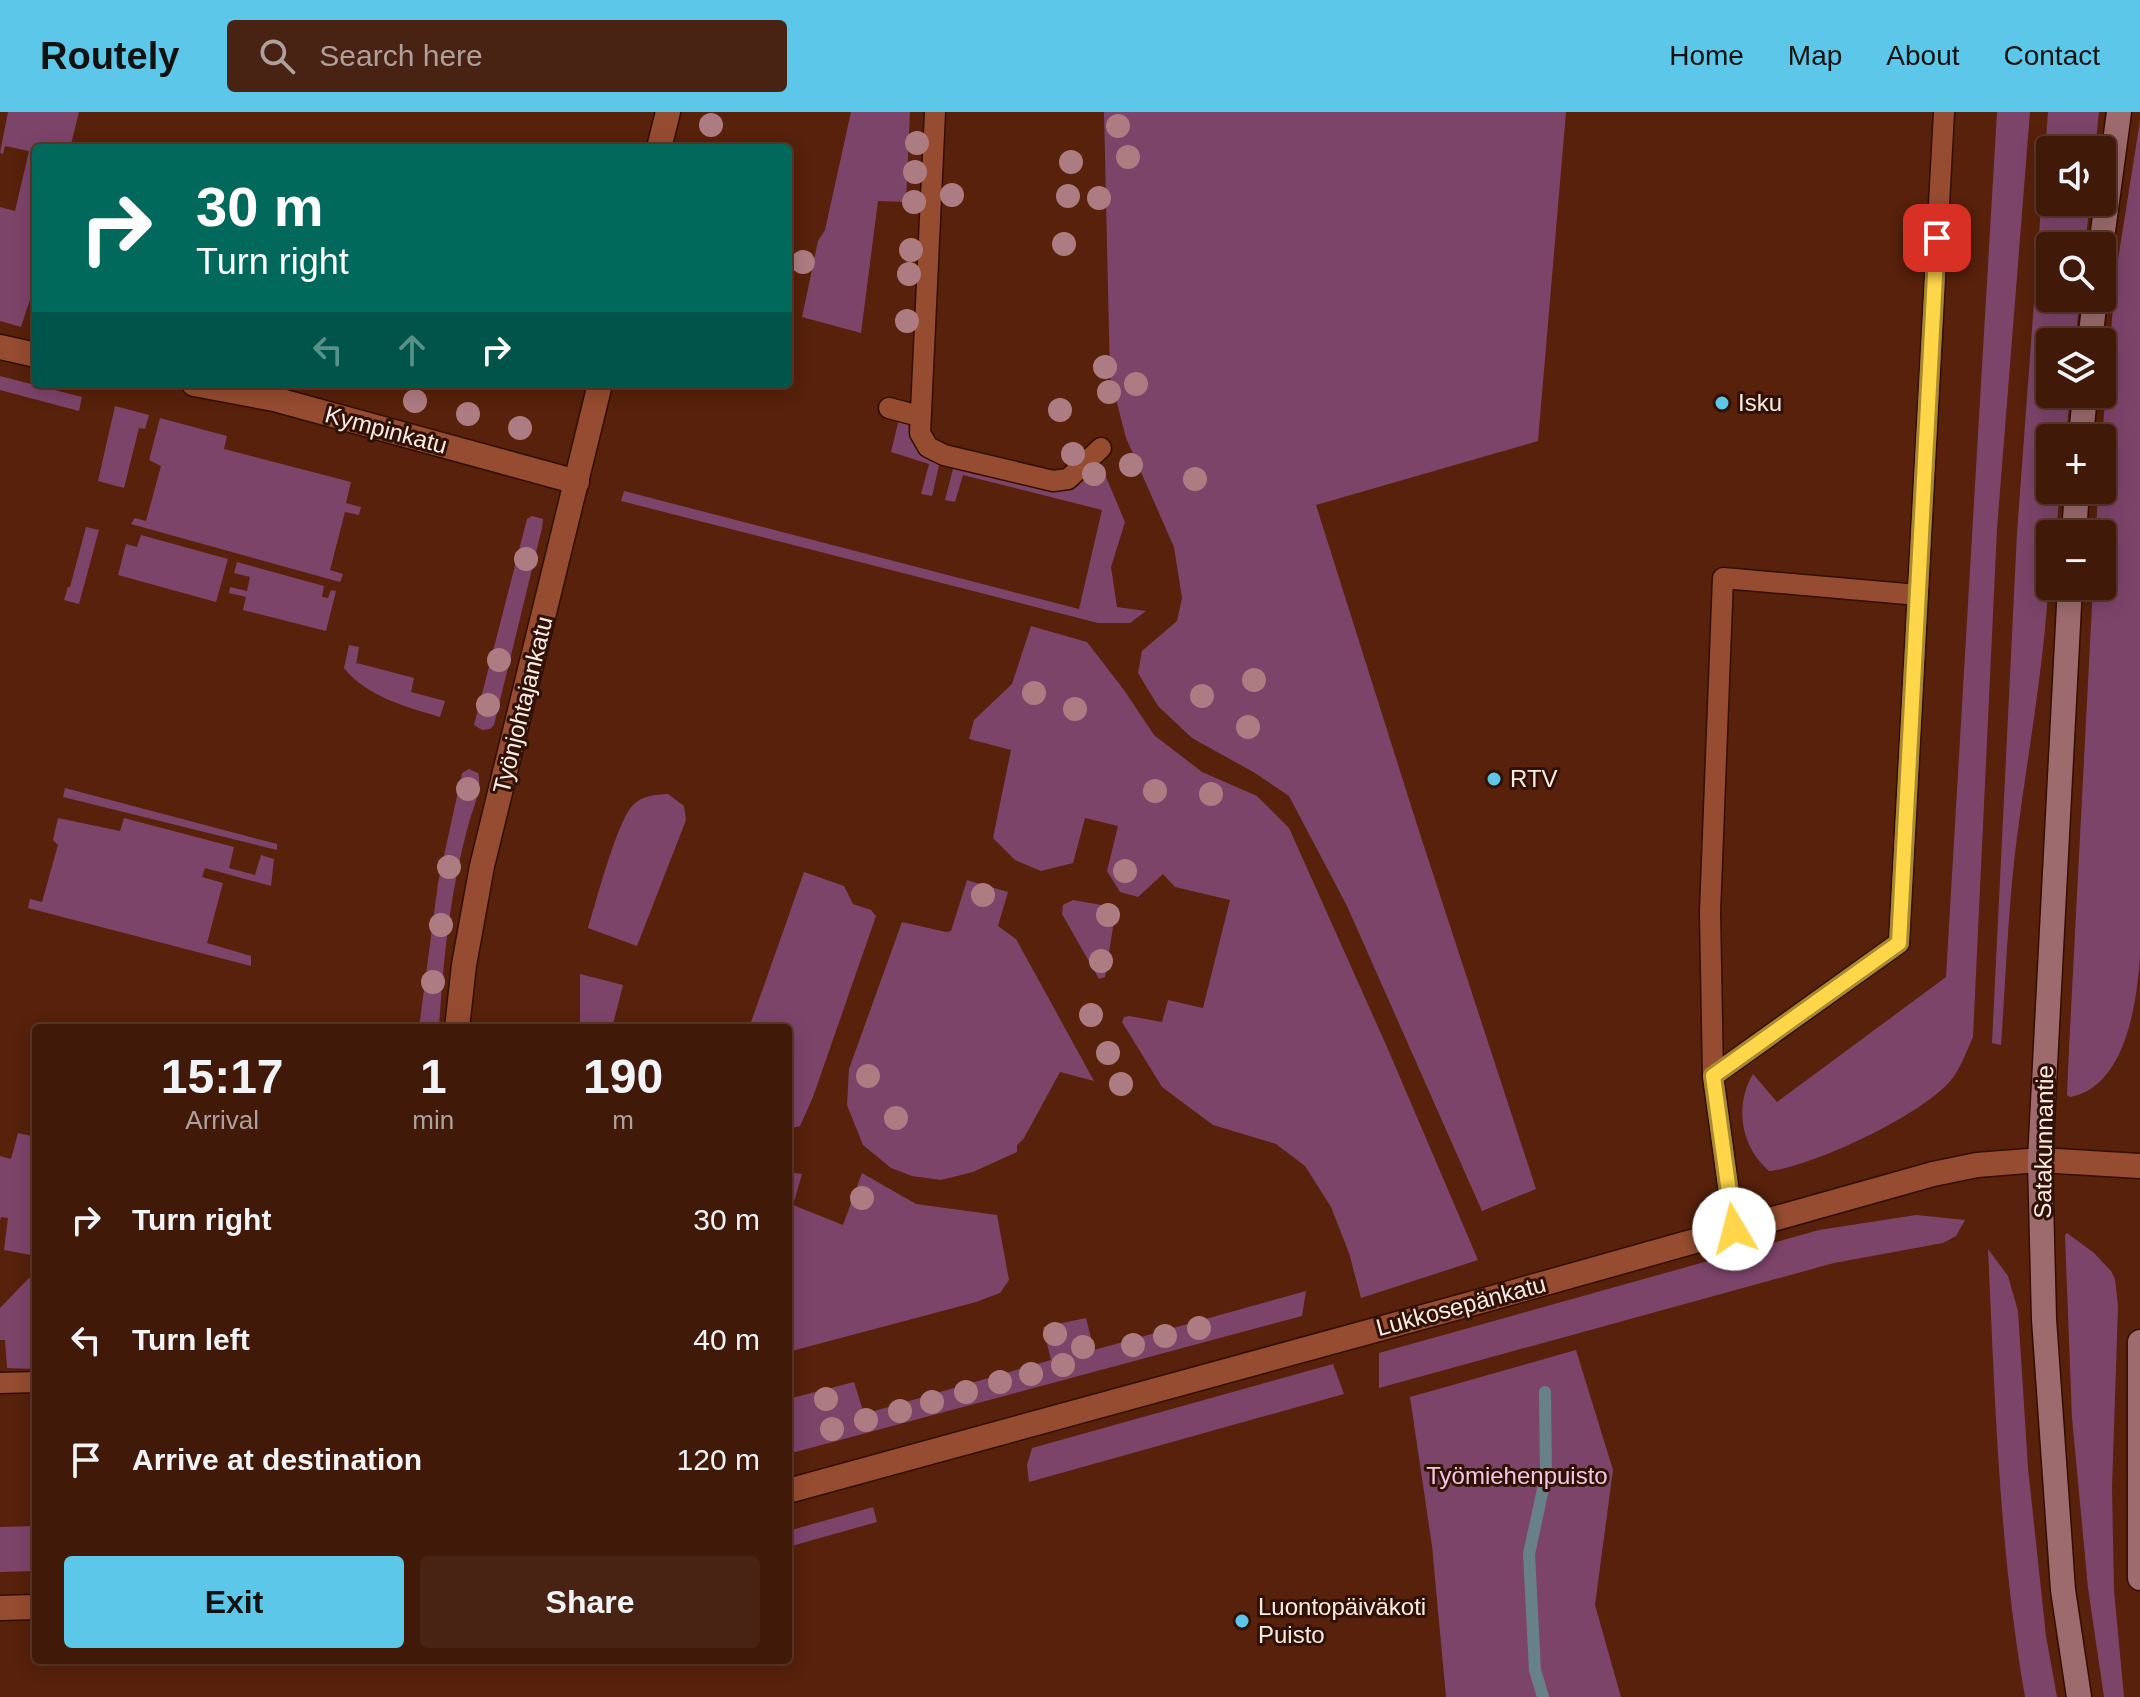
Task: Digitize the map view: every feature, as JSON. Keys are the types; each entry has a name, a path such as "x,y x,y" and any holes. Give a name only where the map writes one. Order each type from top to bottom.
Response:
{"main road":[{"path":"2103,232 2119,112"},
{"name":"Satakunnantie","path":"2069,600 2040,1160 2044,1319 2061,1558 2079,1697"},
{"path":"2140,1342 2140,1578"}],"street":[{"path":"660,144 668,112"},
{"path":"0,347 32,354"},
{"name":"Kympinkatu","path":"215,388 274,399 577,482"},
{"name":"Työnjohtajankatu","path":"457,1024 464,965 482,866 599,388"},
{"name":"Lukkosepänkatu","path":"792,1490 1933,1174 1977,1165 2040,1160 2140,1166"},
{"path":"0,1608 32,1607"}],"lane":[{"path":"935,112 920,433 928,447 936,451 1053,481 1068,479 1101,448"},
{"path":"1713,1076 1899,943 1944,112"},
{"path":"889,408 919,416"},
{"path":"1734,1229 1713,1076 1710,912 1723,578 1918,595"},
{"path":"0,1383 32,1382"}],"green space":[{"path":"8,112 79,112 71,144 32,144 32,293 21,327 0,321 0,207 15,211 29,151 5,146 3,154 0,153"},
{"path":"851,112 910,112 906,202 878,201 861,333 802,317"},
{"path":"1104,112 1566,112 1538,441 1316,505 1536,1189 1482,1211 1347,906 1289,796 1192,738 1158,706 1138,673 1142,651 1177,621 1182,598 1174,547 1126,438 1110,376"},
{"path":"1997,112 2030,112 1997,529 1973,1037 1954,1076 1921,1105 1869,1136 1840,1149 1813,1160 1769,1171 1752,1150 1743,1126 1744,1099 1753,1074 1777,1102 1946,977"},
{"path":"2048,112 2099,112 2096,136 2046,136"},
{"path":"2140,121 2140,956 2131,1018 2116,1060 2104,1077 2089,1090 2070,1097 2067,1095 2069,1049 2092,600 2116,600 2116,520 2097,520 2097,504 2116,504 2116,424 2103,424 2105,408 2116,408 2116,328 2111,328 2113,312 2116,312 2116,272"},
{"path":"2040,216 2088,216 2087,232 2039,232"},
{"path":"2036,275 2036,312 2078,312 2077,328 2036,328 2036,408 2069,408 2067,424 2036,424 2036,504 2059,504 2057,520 2036,520 2036,600 2048,600 2047,610 2014,863 2001,1045 1992,1043 2017,533"},
{"path":"0,376 32,384 32,388 47,388 82,397 79,411 0,390"},
{"path":"115,406 149,415 145,429 139,428 124,488 98,481"},
{"path":"160,418 227,436 224,449 351,482 346,503 361,507 359,515 345,512 330,570 343,574 340,582 131,524 135,518 146,521 161,466 149,460"},
{"path":"899,419 908,420 912,441 920,451 940,461 932,496 921,494 929,464 891,452"},
{"path":"1098,458 1125,522 1111,567 1117,607 1146,611 1130,623 1098,623 621,501 624,491 1079,609 1102,510 963,475 955,502 945,500 954,465 1054,487"},
{"path":"532,516 543,519 542,528 494,725 482,730 474,725 527,519"},
{"path":"86,527 99,530 79,604 64,600"},
{"path":"141,535 228,559 216,602 118,575 126,544 137,547"},
{"path":"237,562 324,586 322,597 328,598 331,590 336,591 326,631 243,610 246,597 229,593 230,587 247,591 250,577 234,573"},
{"path":"1031,626 1087,642 1154,735 1202,772 1257,796 1289,828 1478,1260 1361,1298 1349,1253 1331,1207 1305,1166 1276,1144 1213,1125 1162,1087 1122,1022 1124,1017 1129,1016 1162,1022 1168,1000 1203,1008 1230,900 1175,887 1163,874 1138,897 1120,892 1107,871 1118,826 1085,818 1073,863 1041,871 1015,860 993,838 1011,750 969,739 974,720 1012,684"},
{"path":"349,645 359,647 356,665 414,678 411,692 445,701 440,717 388,700 353,678 344,668"},
{"path":"469,769 478,773 479,786 452,901 439,1024 420,1024 438,883 462,773"},
{"path":"65,788 277,844 277,850 63,797"},
{"path":"668,794 684,806 686,820 637,946 588,928 614,844 627,814 641,799"},
{"path":"58,818 120,831 124,818 234,847 229,868 255,875 261,855 274,859 271,886 205,868 202,877 223,883 207,943 251,956 251,966 28,908 30,899 42,902 58,845 53,840"},
{"path":"804,872 844,886 853,904 871,910 876,916 800,1126 792,1128 792,1024 750,1024"},
{"path":"967,880 1008,892 998,926 1016,939 1094,1081 1060,1072 1024,1138 1017,1145 1017,1152 973,1172 941,1180 912,1176 891,1168 863,1145 847,1105 849,1069 902,922 951,931"},
{"path":"1073,900 1107,906 1115,915 1105,977 1099,979 1062,914 1063,905"},
{"path":"580,974 623,985 613,1024 580,1024"},
{"path":"18,1133 32,1136 32,1255 4,1250 8,1218 1,1217 0,1221 0,1156 11,1159"},
{"path":"792,1173 802,1174 793,1205 843,1225 862,1173 916,1204 997,1215 1009,1280 1000,1293 792,1351"},
{"path":"1916,1215 1965,1220 1956,1236 1943,1243 1834,1263 1379,1388 1379,1353 1819,1230"},
{"path":"2067,1233 2094,1253 2115,1279 2118,1306 2112,1488 2114,1590 2124,1697 2104,1697 2088,1588 2072,1418"},
{"path":"1988,1249 2008,1276 2018,1311 2028,1468 2046,1636 2057,1697 2025,1697 2016,1641 1999,1473"},
{"path":"32,1278 32,1369 7,1368 5,1340 0,1340 0,1308"},
{"path":"1306,1291 1302,1316 792,1453 792,1398 854,1382 864,1414 1051,1360 1043,1327 1086,1318 1094,1350"},
{"name":"Työmiehenpuisto","path":"1576,1350 1613,1470 1595,1605 1621,1697 1446,1697 1432,1546 1410,1397"},
{"path":"1333,1364 1344,1394 1029,1482 1027,1465 1032,1448"},
{"path":"873,1507 877,1522 792,1546 792,1530"},
{"path":"32,1526 32,1571 0,1572 0,1527"}],"waterway":[{"path":"1543,1697 1535,1670 1529,1554 1546,1475 1545,1392"}],"place":[{"name":"Isku","path":"1722,403"},
{"name":"RTV","path":"1494,779"},
{"name":"Luontopäiväkoti Puisto","path":"1242,1621"}],"route":[{"path":"1734,1229 1713,1076 1899,943 1937,238"}]}
